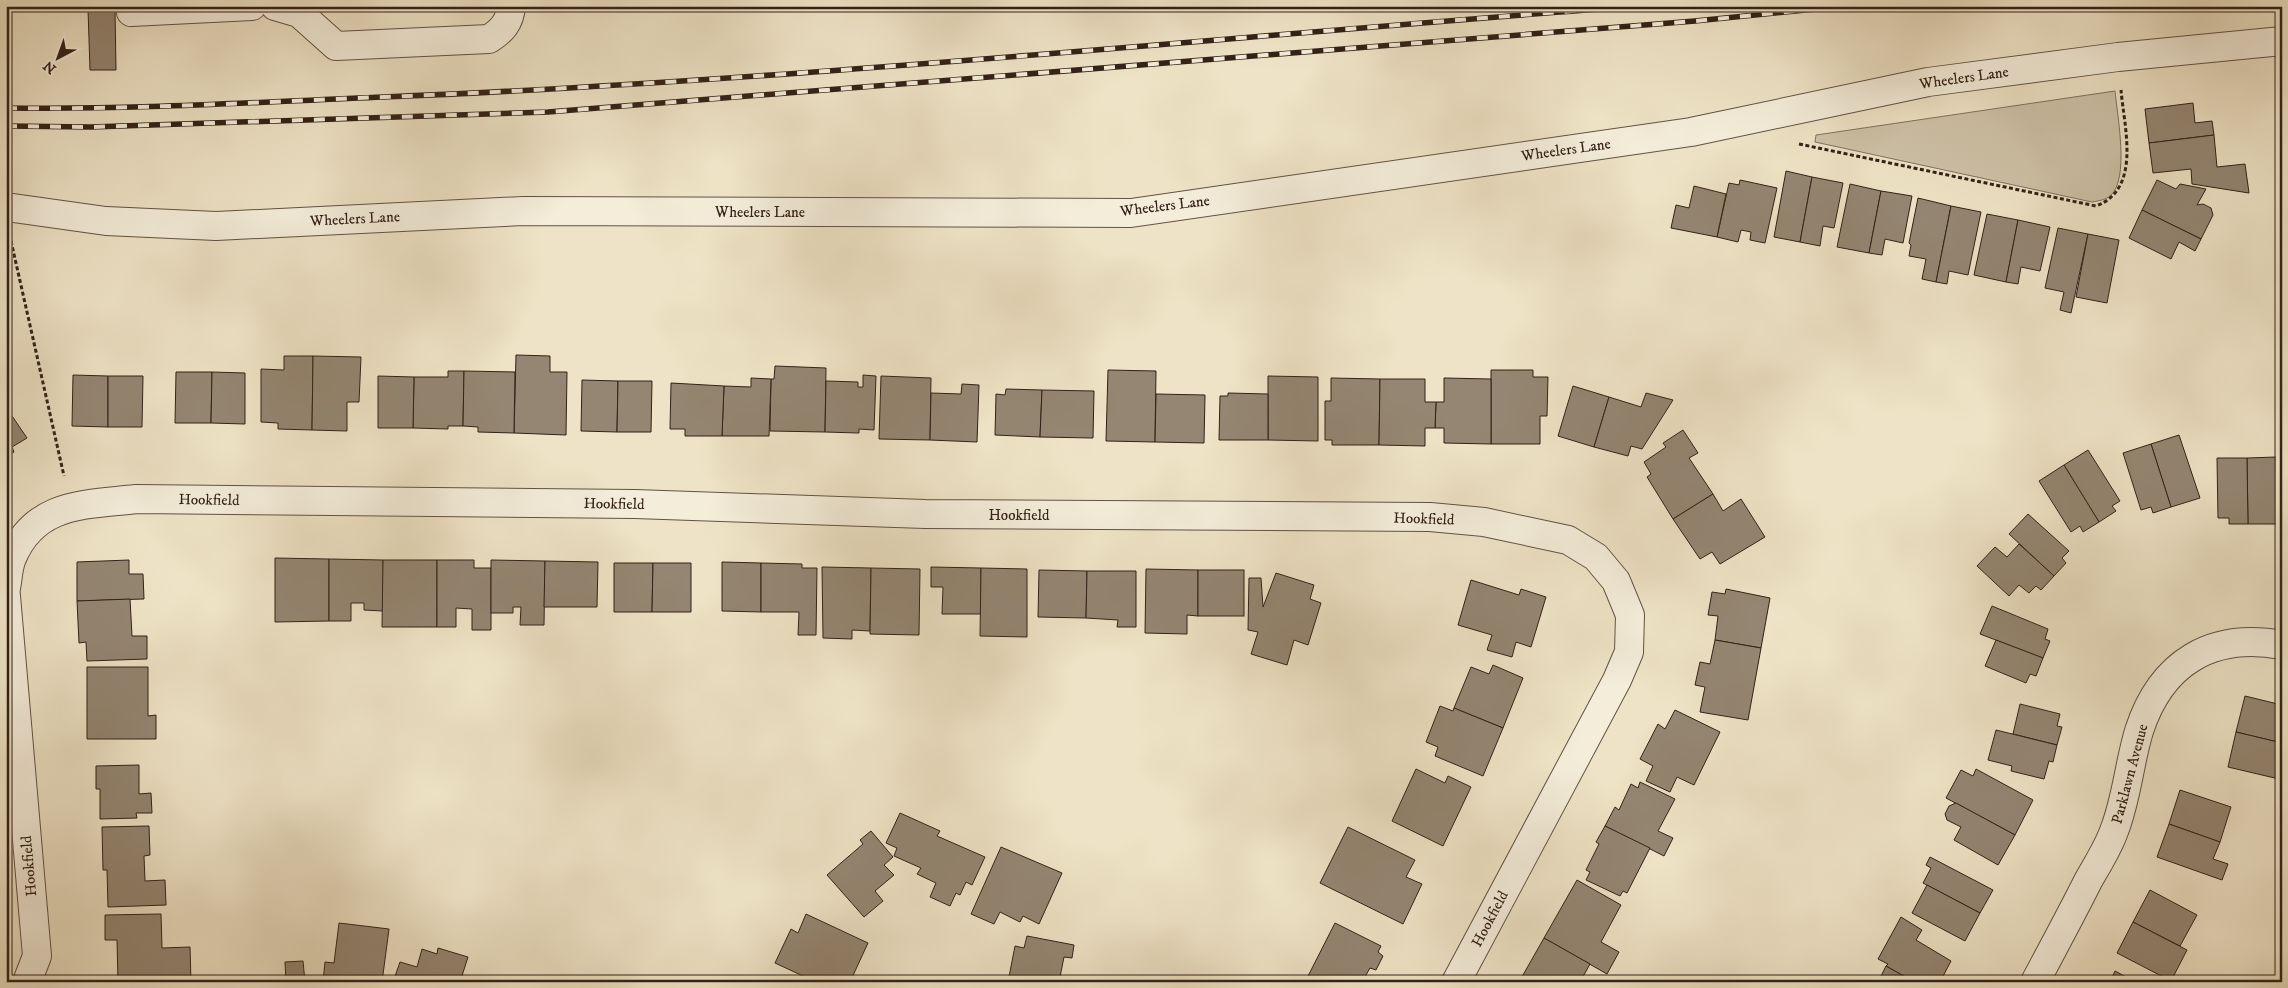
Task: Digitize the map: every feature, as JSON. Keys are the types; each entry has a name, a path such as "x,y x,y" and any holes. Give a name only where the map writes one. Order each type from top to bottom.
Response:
{"street":[{"path":"131,12 252,6"},
{"path":"275,6 299,13 336,46 489,39 501,32 510,17 511,6"},
{"name":"Wheelers Lane","path":"6,207 106,221 216,226 523,212 1131,213 1691,132 1928,82 2118,57 2282,41"},
{"name":"Hookfield","path":"6,588 11,558 28,530 49,514 71,506 136,499 635,504 925,514 1430,517 1484,522 1568,540 1596,557 1616,581 1630,615 1629,652 1617,680 1456,982"},
{"name":"Hookfield","path":"6,596 37,956 47,982"},
{"name":"Parklawn Avenue","path":"2035,982 2114,832 2126,794 2139,732 2151,700 2173,671 2201,651 2238,642 2282,645"},
{"name":"Hookfield","path":"27,982 37,956"}],"path":[{"path":"1792,110 1798,143 2096,206 2108,201 2120,188 2125,173 2127,158 2118,57"},
{"path":"10,238 71,506"}],"shaded area":[{"path":"2115,91 2121,146 2120,176 2116,188 2110,196 2094,202 1815,142 1816,135"}],"building":[{"path":"88,9 115,9 116,70 90,70"},
{"path":"2193,103 2195,123 2212,121 2214,135 2149,143 2145,109"},
{"path":"2214,135 2217,167 2245,164 2249,193 2192,184 2191,169 2153,173 2149,143"},
{"path":"1786,171 1812,177 1800,242 1774,237"},
{"path":"1812,177 1843,183 1834,228 1823,226 1820,246 1800,242"},
{"path":"1740,180 1777,188 1765,243 1750,240 1751,232 1741,230 1738,242 1717,237 1729,183 1739,185"},
{"path":"2157,180 2176,189 2180,184 2206,189 2197,205 2203,204 2211,208 2213,215 2201,239 2142,210"},
{"path":"1850,184 1881,191 1869,253 1837,247"},
{"path":"1694,186 1726,194 1717,237 1671,228 1676,205 1689,208"},
{"path":"1881,191 1912,196 1903,243 1885,239 1882,255 1869,253"},
{"path":"1918,198 1951,206 1936,282 1922,279 1926,259 1909,256 1911,245 1909,243"},
{"path":"1951,206 1981,212 1968,275 1949,271 1947,284 1936,282"},
{"path":"2142,210 2201,239 2195,251 2179,242 2171,259 2129,238"},
{"path":"1987,214 2018,220 2006,282 1974,275"},
{"path":"2018,220 2050,227 2040,271 2021,267 2018,284 2006,282"},
{"path":"2058,228 2088,234 2071,313 2060,310 2064,292 2045,288"},
{"path":"2088,234 2119,240 2107,303 2076,297"},
{"path":"516,355 550,356 550,372 567,372 566,435 514,433"},
{"path":"284,356 313,356 312,430 278,429 278,423 261,422 261,369 284,370"},
{"path":"313,356 361,357 359,402 347,402 347,431 312,430"},
{"path":"775,366 826,368 825,432 770,431 771,379 774,379"},
{"path":"1108,370 1156,371 1155,442 1106,441"},
{"path":"1491,370 1533,370 1533,377 1548,377 1547,416 1540,416 1540,444 1491,444"},
{"path":"448,371 464,371 463,426 448,426 448,429 413,428 414,377 448,377"},
{"path":"464,371 515,372 514,433 478,432 478,427 463,426"},
{"path":"176,372 212,372 211,423 175,423"},
{"path":"212,372 245,373 245,424 211,423"},
{"path":"73,375 108,376 108,427 72,426"},
{"path":"863,375 876,376 874,430 859,429 859,433 825,432 826,381 858,382 858,387 863,387"},
{"path":"108,376 143,376 142,427 108,427"},
{"path":"378,376 414,377 413,428 378,428"},
{"path":"881,376 931,378 930,440 879,439"},
{"path":"1268,376 1318,377 1318,441 1268,440"},
{"path":"751,378 771,379 769,436 722,436 724,386 751,387"},
{"path":"1331,378 1380,379 1379,445 1332,445 1332,440 1325,440 1325,401 1331,401"},
{"path":"1444,378 1491,379 1491,444 1444,443 1444,428 1435,428 1436,402 1444,402"},
{"path":"1380,379 1425,379 1425,402 1436,402 1435,428 1425,428 1425,446 1379,445"},
{"path":"582,380 618,381 617,432 581,431"},
{"path":"618,381 652,381 651,432 617,432"},
{"path":"671,383 724,386 722,436 685,436 685,429 670,429"},
{"path":"962,384 979,385 977,442 930,440 931,393 961,394"},
{"path":"1573,386 1609,397 1594,447 1558,436"},
{"path":"1006,389 1042,390 1040,437 995,435 996,394 1005,395"},
{"path":"1042,390 1094,391 1093,438 1040,437"},
{"path":"1228,393 1268,394 1268,440 1219,440 1220,396 1228,396"},
{"path":"1646,393 1673,400 1642,449 1631,446 1628,456 1594,447 1609,397 1641,407"},
{"path":"1156,394 1205,395 1204,443 1155,442"},
{"path":"6,407 27,438 12,447 14,452 6,457"},
{"path":"1683,430 1698,453 1689,458 1713,494 1673,519 1647,477 1651,474 1644,462 1666,447 1663,443"},
{"path":"2179,435 2200,498 2171,507 2151,444"},
{"path":"2151,444 2171,507 2153,513 2151,507 2141,510 2123,453"},
{"path":"2088,450 2120,501 2112,506 2116,511 2099,522 2064,465"},
{"path":"2276,457 2278,524 2248,524 2247,458"},
{"path":"2217,458 2247,458 2248,524 2229,524 2229,518 2218,518"},
{"path":"2064,465 2099,522 2083,532 2080,526 2071,532 2039,481"},
{"path":"1713,494 1723,511 1741,499 1765,537 1720,564 1712,552 1700,559 1673,519"},
{"path":"2028,514 2069,551 2062,558 2066,563 2054,576 2009,534"},
{"path":"2019,544 2054,576 2041,590 2036,586 2029,593 2019,585 2009,596 1977,566 1995,547 2007,557"},
{"path":"275,558 329,559 329,621 275,622"},
{"path":"329,559 383,560 383,611 364,610 364,603 351,603 351,621 329,621"},
{"path":"129,560 129,574 143,574 144,599 77,601 77,562"},
{"path":"383,560 437,560 437,627 382,627"},
{"path":"437,560 474,560 474,568 491,568 491,630 472,630 472,609 456,608 456,627 437,627"},
{"path":"491,560 545,561 544,625 520,625 521,607 513,607 513,613 491,613"},
{"path":"545,561 598,562 597,607 544,607"},
{"path":"722,562 761,563 761,612 722,611"},
{"path":"614,563 653,563 652,612 614,612"},
{"path":"653,563 691,563 691,612 652,612"},
{"path":"761,563 802,564 802,568 817,568 816,635 798,635 799,612 761,612"},
{"path":"822,567 871,568 870,631 852,630 852,639 823,638"},
{"path":"931,567 981,568 981,614 942,614 943,587 931,587"},
{"path":"871,568 920,569 919,635 870,634"},
{"path":"981,568 1027,569 1027,637 980,636"},
{"path":"1146,569 1198,570 1198,616 1187,615 1187,634 1145,633"},
{"path":"1039,570 1087,571 1086,618 1038,617"},
{"path":"1198,570 1244,570 1244,616 1198,616"},
{"path":"1087,571 1136,571 1136,627 1117,627 1118,620 1086,618"},
{"path":"1276,573 1314,585 1310,599 1321,603 1308,645 1294,640 1287,665 1251,654 1258,632 1248,630 1249,578 1261,578 1263,607"},
{"path":"1471,580 1519,595 1521,589 1546,597 1531,647 1516,642 1512,657 1487,650 1492,635 1458,625"},
{"path":"1726,589 1770,598 1761,648 1715,640 1718,616 1708,615 1712,592 1725,594"},
{"path":"130,599 132,636 147,636 147,659 87,661 86,642 79,643 77,601"},
{"path":"1992,606 2048,629 2045,639 2050,641 2043,658 1980,634"},
{"path":"1715,640 1761,648 1748,720 1700,712 1705,687 1695,685 1700,662 1710,664"},
{"path":"1996,640 2043,658 2036,676 2030,674 2026,683 1985,666"},
{"path":"1493,665 1523,678 1503,728 1454,708 1471,667 1489,674"},
{"path":"87,667 148,667 148,716 156,715 156,739 87,739"},
{"path":"2245,696 2282,705 2282,743 2236,732"},
{"path":"2020,704 2060,714 2057,726 2062,727 2057,745 2013,734"},
{"path":"1440,706 1453,711 1454,708 1503,728 1483,776 1435,756 1438,747 1426,742"},
{"path":"1675,710 1720,732 1694,785 1677,777 1670,792 1646,781 1653,766 1640,759 1658,724 1665,729"},
{"path":"1996,730 2057,745 2053,762 2049,761 2044,779 2011,771 2012,766 1988,760"},
{"path":"2236,732 2282,743 2282,766 2279,779 2228,767"},
{"path":"139,765 139,794 151,793 152,813 136,813 137,818 100,819 100,789 96,789 96,766"},
{"path":"1416,769 1445,783 1448,776 1471,787 1443,846 1392,821"},
{"path":"1976,769 2033,800 2015,835 1946,798 1961,770 1973,776"},
{"path":"1640,782 1675,799 1658,831 1673,838 1664,856 1605,826 1615,807 1619,810 1631,784 1638,788"},
{"path":"2180,790 2231,807 2220,842 2169,824"},
{"path":"1956,803 2015,835 1998,865 1954,840 1961,827 1947,820 1945,814 1949,806"},
{"path":"900,813 940,831 937,836 985,857 972,885 966,882 960,895 956,893 950,906 930,897 936,883 917,874 921,868 894,856 897,848 886,843"},
{"path":"2169,824 2220,842 2213,859 2228,864 2222,880 2157,857"},
{"path":"149,826 150,855 144,856 145,881 165,880 166,905 108,907 107,870 103,870 102,827"},
{"path":"1605,826 1650,848 1627,893 1623,891 1620,896 1586,880 1590,872 1586,870 1599,844 1596,842"},
{"path":"1348,827 1415,860 1406,877 1422,884 1403,924 1320,883"},
{"path":"871,831 893,857 884,865 894,875 875,891 883,901 864,917 827,875 863,844 860,840"},
{"path":"1001,847 1062,873 1039,924 1023,916 1020,922 1000,912 994,924 971,914"},
{"path":"1930,857 1993,890 1980,913 1923,883 1931,868 1926,865"},
{"path":"1577,880 1621,905 1601,942 1619,952 1607,974 1544,938"},
{"path":"1927,885 1980,913 1965,941 1912,913"},
{"path":"2150,890 2197,915 2180,946 2133,922"},
{"path":"161,914 162,948 190,947 191,982 118,982 117,940 105,940 105,915"},
{"path":"806,914 868,943 850,982 816,982 775,963 791,929 798,933"},
{"path":"1901,917 1922,930 1916,940 1951,961 1940,982 1914,982 1886,966 1888,964 1878,959"},
{"path":"2133,922 2187,950 2171,981 2117,953"},
{"path":"339,923 389,929 382,982 323,982 325,962 334,963"},
{"path":"1335,923 1381,946 1378,952 1383,956 1376,970 1370,968 1362,982 1305,982"},
{"path":"1027,936 1074,945 1072,958 1064,957 1059,982 1008,982 1015,946 1024,948"},
{"path":"1544,938 1590,964 1580,982 1519,982"},
{"path":"438,948 468,957 460,982 393,982 400,962 417,967 422,949 437,954"},
{"path":"303,961 305,982 286,982 285,962"},
{"path":"1886,966 1914,982 1878,982"},
{"path":"2115,971 2136,982 2110,982"}],"railway":[{"path":"6,108 195,105 698,80 1012,57 1639,6"},
{"path":"6,126 91,127 548,112 1695,21 1846,6"}]}
